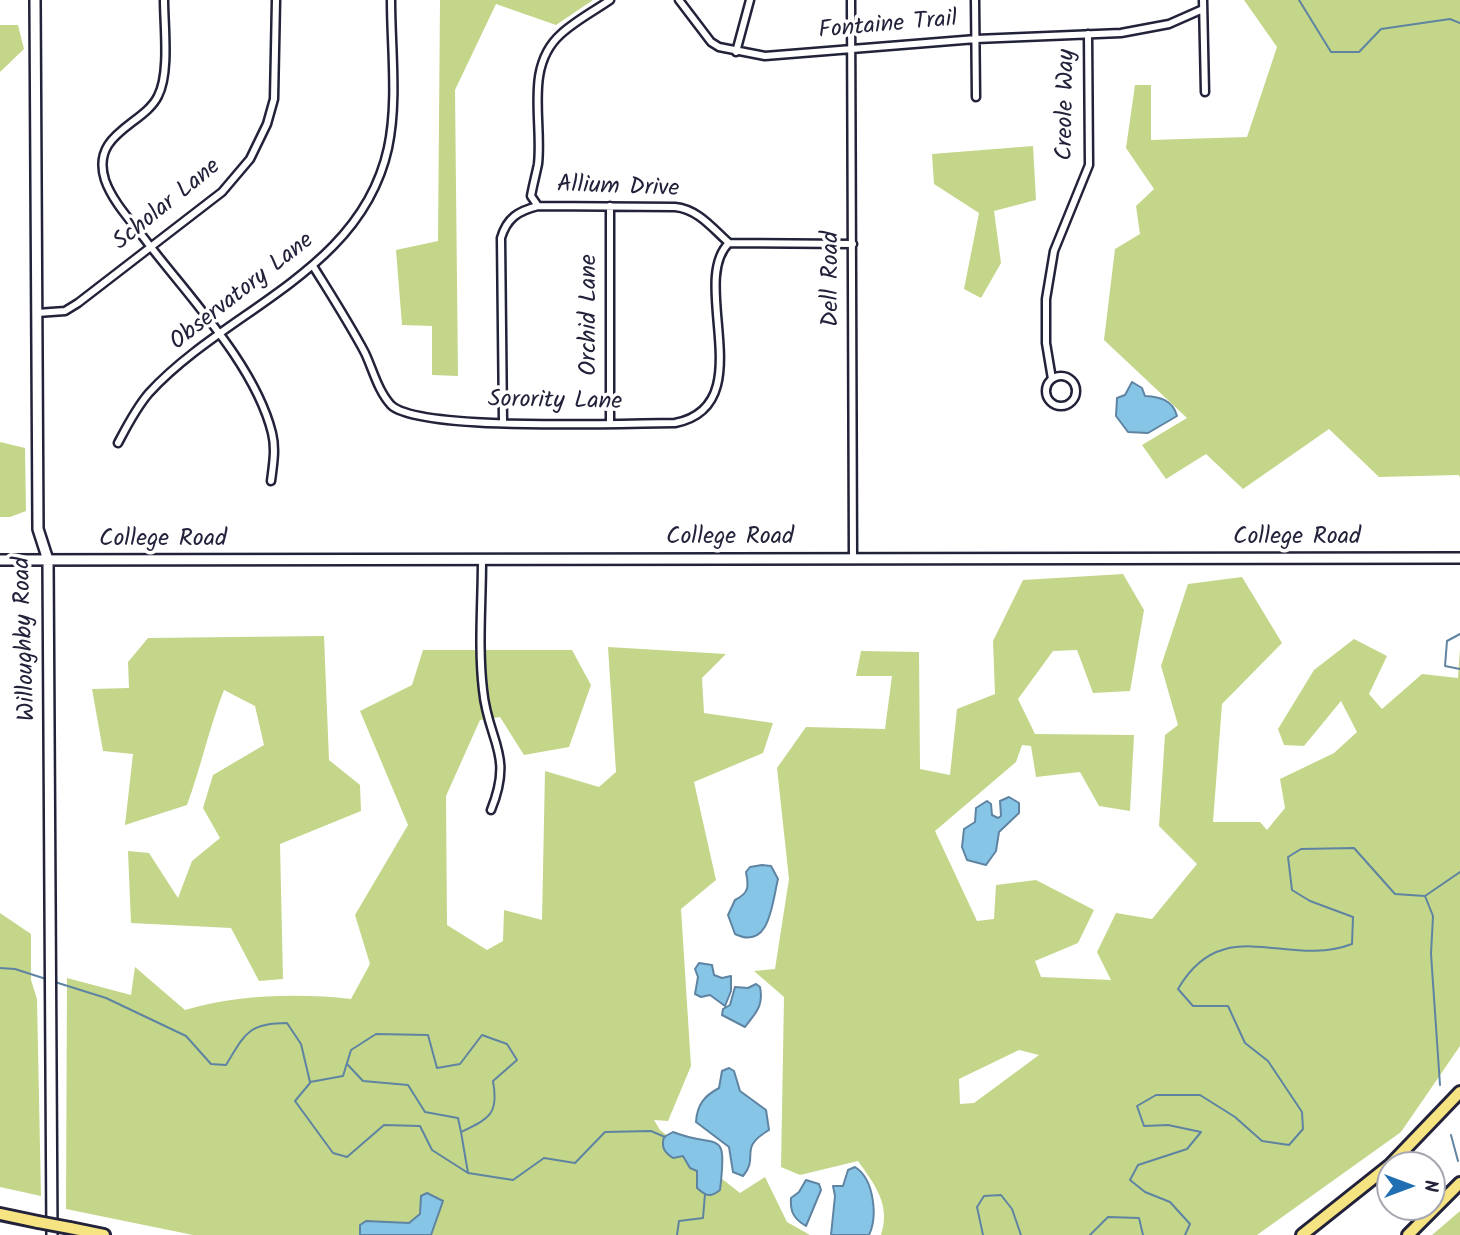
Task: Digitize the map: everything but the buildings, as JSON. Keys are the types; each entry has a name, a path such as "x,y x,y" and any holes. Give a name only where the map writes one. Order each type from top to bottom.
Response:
{"highway":[{"path":"1404,1151 1460,1093"},
{"path":"1301,1235 1376,1176"},
{"path":"1408,1235 1460,1183"},
{"path":"0,1214 104,1235"}],"street":[{"name":"Willoughby Road","path":"35,0 38,529 48,560 52,1235"},
{"path":"164,0 163,77 158,97 114,136 105,153 103,171 111,192 219,335 262,405 272,433 271,481"},
{"name":"Scholar Lane","path":"37,313 65,311 222,192 258,147 274,99 276,0"},
{"name":"Observatory Lane","path":"118,443 150,392 219,335 313,266 355,220 383,166 391,120 391,0"},
{"path":"503,422 501,239 505,226 519,211 538,206 531,196 538,165 537,101 540,70 544,57 561,33 610,0"},
{"name":"Fontaine Trail","path":"679,0 710,42 736,52 765,55 1154,29 1203,9"},
{"path":"736,52 750,0"},
{"name":"Dell Road","path":"851,0 853,558"},
{"path":"975,0 976,97"},
{"path":"1203,0 1205,92"},
{"name":"Creole Way","path":"1052,379 1062,376 1074,384 1075,398 1068,405 1058,406 1047,397 1046,387 1052,379 1046,343 1046,299 1054,251 1089,165 1088,34"},
{"name":"Allium Drive","path":"538,206 687,208 730,243"},
{"name":"Orchid Lane","path":"610,206 610,424"},
{"path":"730,243 853,244"},
{"name":"Sorority Lane","path":"313,266 346,319 383,393 393,406 427,419 675,423 687,420 708,406 719,381 719,261 721,251 730,243"},
{"name":"College Road","path":"0,560 1460,558"},
{"path":"482,560 482,687 502,756 503,772 491,810"}],"green space":[{"path":"440,0 593,0 556,25 496,4 455,90 458,376 432,375 432,326 402,325 396,250 438,241"},
{"path":"1244,0 1460,0 1460,478 1459,475 1379,477 1329,429 1243,489 1206,454 1166,479 1142,445 1187,418 1104,340 1115,249 1140,234 1136,206 1154,189 1126,148 1135,85 1151,85 1151,140 1247,137 1277,47"},
{"path":"0,25 18,25 24,49 0,72"},
{"path":"1033,146 1036,200 994,211 1001,263 981,298 964,289 979,213 934,184 932,154"},
{"path":"0,442 25,448 26,511 10,517 0,517"},
{"path":"1123,574 1144,610 1130,691 1093,693 1077,650 1053,651 1018,699 1035,734 1134,735 1130,811 1099,806 1080,772 1036,777 1031,746 1022,745 1016,762 935,831 977,921 994,919 996,885 1036,880 1094,910 1078,943 1035,961 1041,977 1111,980 1097,952 1116,913 1152,919 1197,864 1159,826 1165,735 1178,725 1161,666 1188,584 1242,577 1282,643 1222,704 1213,822 1260,822 1267,830 1285,808 1280,779 1334,753 1357,732 1341,701 1304,746 1284,745 1278,729 1314,670 1354,639 1387,656 1369,694 1382,709 1422,674 1458,678 1460,649 1460,1046 1401,1132 1257,1235 881,1235 884,1224 883,1205 858,1161 800,1175 781,1167 784,997 754,971 775,969 789,879 777,768 806,727 885,729 892,676 856,676 861,651 919,652 920,769 950,775 957,709 995,694 993,641 1023,580","holes":["1019,1050 1039,1055 974,1103 960,1104 959,1079"]},
{"path":"324,636 329,760 360,785 361,811 280,844 283,979 259,981 231,928 131,923 128,851 149,853 178,898 192,861 220,838 203,808 213,775 264,745 255,706 224,690 187,805 125,825 133,754 103,751 92,689 129,688 128,662 148,638"},
{"path":"608,647 726,654 702,678 704,713 773,723 763,753 694,782 716,880 681,909 691,1066 668,1121 654,1120 660,1130 740,1193 765,1177 787,1222 810,1235 193,1235 66,1209 67,978 131,995 135,967 185,1010 246,998 309,996 351,999 370,964 355,915 408,825 360,711 412,685 423,650 572,650 591,685 569,747 524,755 500,717 480,720 446,796 447,925 487,950 503,941 504,910 542,920 545,771 599,787 616,772"},
{"path":"0,913 31,934 31,980 37,999 41,1196 0,1187"},
{"path":"1460,1211 1460,1235 1432,1235"}],"water":[{"path":"1132,382 1142,388 1145,396 1169,403 1177,416 1148,433 1128,432 1116,416 1117,398 1125,395"},
{"path":"1009,797 1019,803 1019,813 999,832 996,851 986,865 967,860 962,847 964,829 975,822 976,808 987,801 991,804 992,815 998,818 1001,816 1000,801"},
{"path":"771,866 778,879 774,900 762,930 756,936 747,938 735,934 728,915 735,900 747,889 746,872 750,867"},
{"path":"699,963 712,965 714,975 722,978 731,976 731,991 725,1006 710,995 701,997 695,994 698,977 695,969"},
{"path":"756,984 760,987 760,1005 745,1027 722,1015 723,1009 730,1005 735,987 748,988"},
{"path":"729,1068 734,1071 740,1091 766,1110 769,1130 754,1142 750,1163 743,1176 733,1172 729,1147 696,1122 702,1102 719,1088 722,1071"},
{"path":"673,1132 716,1143 721,1148 720,1190 711,1195 703,1193 697,1188 697,1171 690,1168 683,1156 673,1158 665,1151 664,1137"},
{"path":"855,1167 870,1189 874,1208 872,1227 869,1235 831,1235 835,1196 833,1186 843,1186 848,1170"},
{"path":"806,1180 819,1184 821,1190 806,1226 794,1215 791,1198 799,1192"},
{"path":"427,1193 443,1201 431,1235 360,1235 360,1225 366,1221 409,1223 420,1214 421,1196"}],"waterway":[{"path":"1299,0 1331,52 1359,52 1381,29 1450,19 1460,23"},
{"path":"1460,634 1447,641 1445,666 1460,669"},
{"path":"1185,1235 1190,1224 1170,1202 1145,1192 1130,1180 1138,1165 1187,1149 1201,1132 1168,1125 1144,1126 1137,1106 1156,1095 1200,1095 1235,1117 1262,1141 1289,1145 1303,1129 1302,1112 1268,1061 1245,1043 1228,1006 1193,1006 1178,989 1196,966 1215,953 1236,947 1304,951 1328,950 1352,944 1353,917 1310,901 1292,890 1288,857 1301,849 1354,848 1395,894 1425,896 1460,872"},
{"path":"1425,896 1433,916 1431,954 1440,1085"},
{"path":"0,968 15,969 46,979"},
{"path":"55,982 106,998 186,1036 211,1064 226,1065 243,1038 256,1028 287,1023 301,1044 310,1082 343,1076 351,1050 376,1034 428,1035 437,1068 460,1064 482,1035 507,1044 517,1060 493,1081 495,1101 490,1114 461,1132 468,1173 513,1180 544,1158 575,1163 605,1132 651,1131 665,1137"},
{"path":"347,1064 363,1081 408,1085 425,1112 458,1118 461,1132"},
{"path":"310,1083 295,1101 333,1153 347,1157 384,1125 420,1126 432,1150 468,1173"},
{"path":"1451,1135 1458,1161"},
{"path":"677,1235 679,1221 703,1218 705,1194"},
{"path":"983,1235 977,1207 984,1196 1001,1195 1012,1209 1021,1235"},
{"path":"1090,1235 1108,1217 1139,1218 1143,1235"}]}
